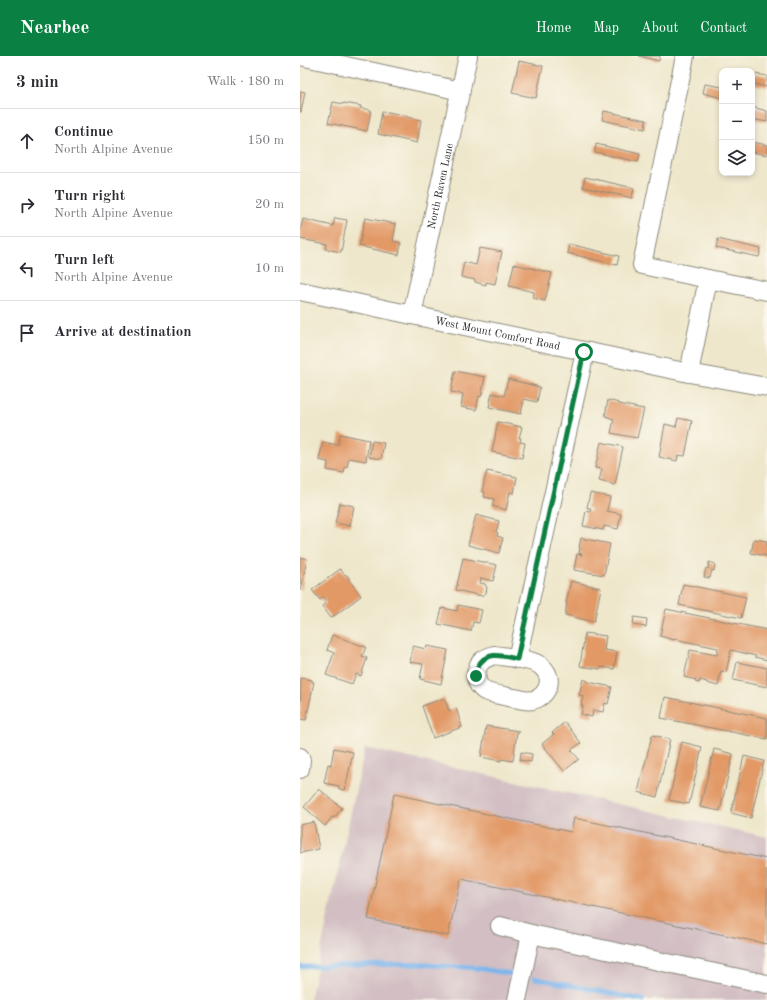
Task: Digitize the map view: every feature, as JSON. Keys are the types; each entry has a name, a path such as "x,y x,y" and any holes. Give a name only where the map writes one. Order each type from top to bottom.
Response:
{"street":[{"path":"300,56 461,91"},
{"name":"North Raven Lane","path":"412,315 468,56"},
{"path":"685,56 642,265 767,291"},
{"path":"689,373 708,279"},
{"name":"West Mount Comfort Road","path":"300,291 584,352 767,387"},
{"path":"517,659 584,352"},
{"path":"300,757 300,768"},
{"path":"500,926 531,934 767,984"},
{"path":"517,1000 531,934"}],"shaded area":[{"path":"365,748 767,837 767,1000 310,1000"}],"building":[{"path":"639,56 660,56 659,61"},
{"path":"519,61 543,66 536,98 512,93"},
{"path":"756,74 767,76 767,87 755,84"},
{"path":"705,84 719,86 719,97 703,93"},
{"path":"300,91 305,92 301,112 300,112"},
{"path":"333,102 361,106 360,108 371,110 367,131 328,123"},
{"path":"755,108 767,111 767,122 755,120"},
{"path":"604,111 646,120 645,129 602,120"},
{"path":"382,112 388,112 421,120 417,143 378,134"},
{"path":"755,143 767,145 767,155 755,153"},
{"path":"596,144 640,154 638,162 595,152"},
{"path":"585,177 634,188 632,198 583,187"},
{"path":"335,218 347,220 341,252 326,249 327,244 300,239 303,219 333,226"},
{"path":"365,218 396,224 393,241 401,243 399,255 359,246"},
{"path":"718,239 761,249 759,257 716,248"},
{"path":"569,244 619,256 617,265 567,253"},
{"path":"480,248 502,252 495,284 486,282 486,285 475,282 475,280 461,277 464,262 476,265"},
{"path":"514,264 552,273 545,301 533,298 534,292 509,286"},
{"path":"455,371 485,377 481,397 479,396 476,410 461,407 463,394 451,392"},
{"path":"508,379 540,387 537,402 524,399 521,414 489,407 492,393 504,396"},
{"path":"608,400 619,404 644,409 637,438 611,433 614,419 605,416"},
{"path":"678,418 692,421 685,456 678,455 677,461 659,457 665,424 676,427"},
{"path":"498,422 522,427 519,438 521,438 520,442 525,443 522,458 492,452"},
{"path":"340,434 369,440 366,461 349,458 344,473 327,470 328,462 319,460 323,442 338,445"},
{"path":"372,441 384,443 381,459 369,457"},
{"path":"601,442 623,447 615,485 599,481 602,469 595,468"},
{"path":"487,471 517,477 514,493 510,492 506,510 492,506 494,499 484,497 485,492 482,491"},
{"path":"590,493 610,497 607,511 621,514 618,529 604,526 603,530 583,526 586,511 590,512 591,508 587,508"},
{"path":"340,503 354,506 350,526 335,523"},
{"path":"476,515 499,521 496,532 498,533 497,536 503,538 499,553 468,545"},
{"path":"581,538 610,544 604,575 574,570 577,554 582,555 579,553"},
{"path":"754,539 767,541 767,556 751,553"},
{"path":"300,557 307,559 301,590 300,590"},
{"path":"463,558 497,565 493,581 481,578 480,583 485,584 487,588 486,593 482,596 456,590"},
{"path":"709,562 715,564 714,571 712,570 710,578 704,577 706,568 708,569"},
{"path":"340,569 345,575 347,575 361,596 331,618 322,606 326,604 323,600 326,598 324,597 320,600 312,590"},
{"path":"571,581 601,588 594,622 565,615"},
{"path":"683,584 746,597 741,618 679,605"},
{"path":"458,605 482,610 479,623 473,622 471,631 438,624 442,608 457,611"},
{"path":"666,609 767,630 767,660 731,650 726,672 721,671 718,686 700,680 699,683 695,682 696,680 684,677 690,650 717,655 718,648 660,636"},
{"path":"634,617 647,619 646,627 633,625"},
{"path":"585,633 606,636 604,650 617,652 614,669 601,667 600,669 580,666"},
{"path":"332,635 366,647 362,656 367,658 361,676 356,674 352,684 326,675 334,653 327,650"},
{"path":"413,646 426,649 427,646 448,650 441,684 420,679 423,664 410,662"},
{"path":"737,662 767,668 767,687 733,680"},
{"path":"301,678 312,680 312,682 314,682 306,720 300,719"},
{"path":"583,679 588,682 612,687 608,704 605,703 603,712 593,710 592,717 581,714 583,696 579,695"},
{"path":"665,697 767,718 767,739 661,718"},
{"path":"444,698 449,711 456,708 462,727 433,738 422,706"},
{"path":"565,722 581,743 571,750 579,759 564,771 542,744"},
{"path":"486,726 519,731 519,733 517,732 513,761 501,759 501,761 481,757"},
{"path":"652,735 670,739 657,797 638,792"},
{"path":"682,742 702,747 689,804 669,800"},
{"path":"334,748 353,752 345,790 339,789 339,786 324,783 328,764 331,765"},
{"path":"714,749 733,754 720,811 700,807"},
{"path":"521,752 532,754 531,762 520,760"},
{"path":"744,756 764,761 751,818 731,813"},
{"path":"319,789 342,808 325,826 304,807"},
{"path":"394,794 571,832 574,818 767,859 767,944 461,879 448,936 368,919"},
{"path":"314,822 319,849 300,853 300,825"}],"waterway":[{"path":"300,967 415,964 475,968 512,974"},
{"path":"534,978 643,1000"}],"route":[{"path":"476,676 478,666 484,658 494,655 517,659 584,352"}]}
